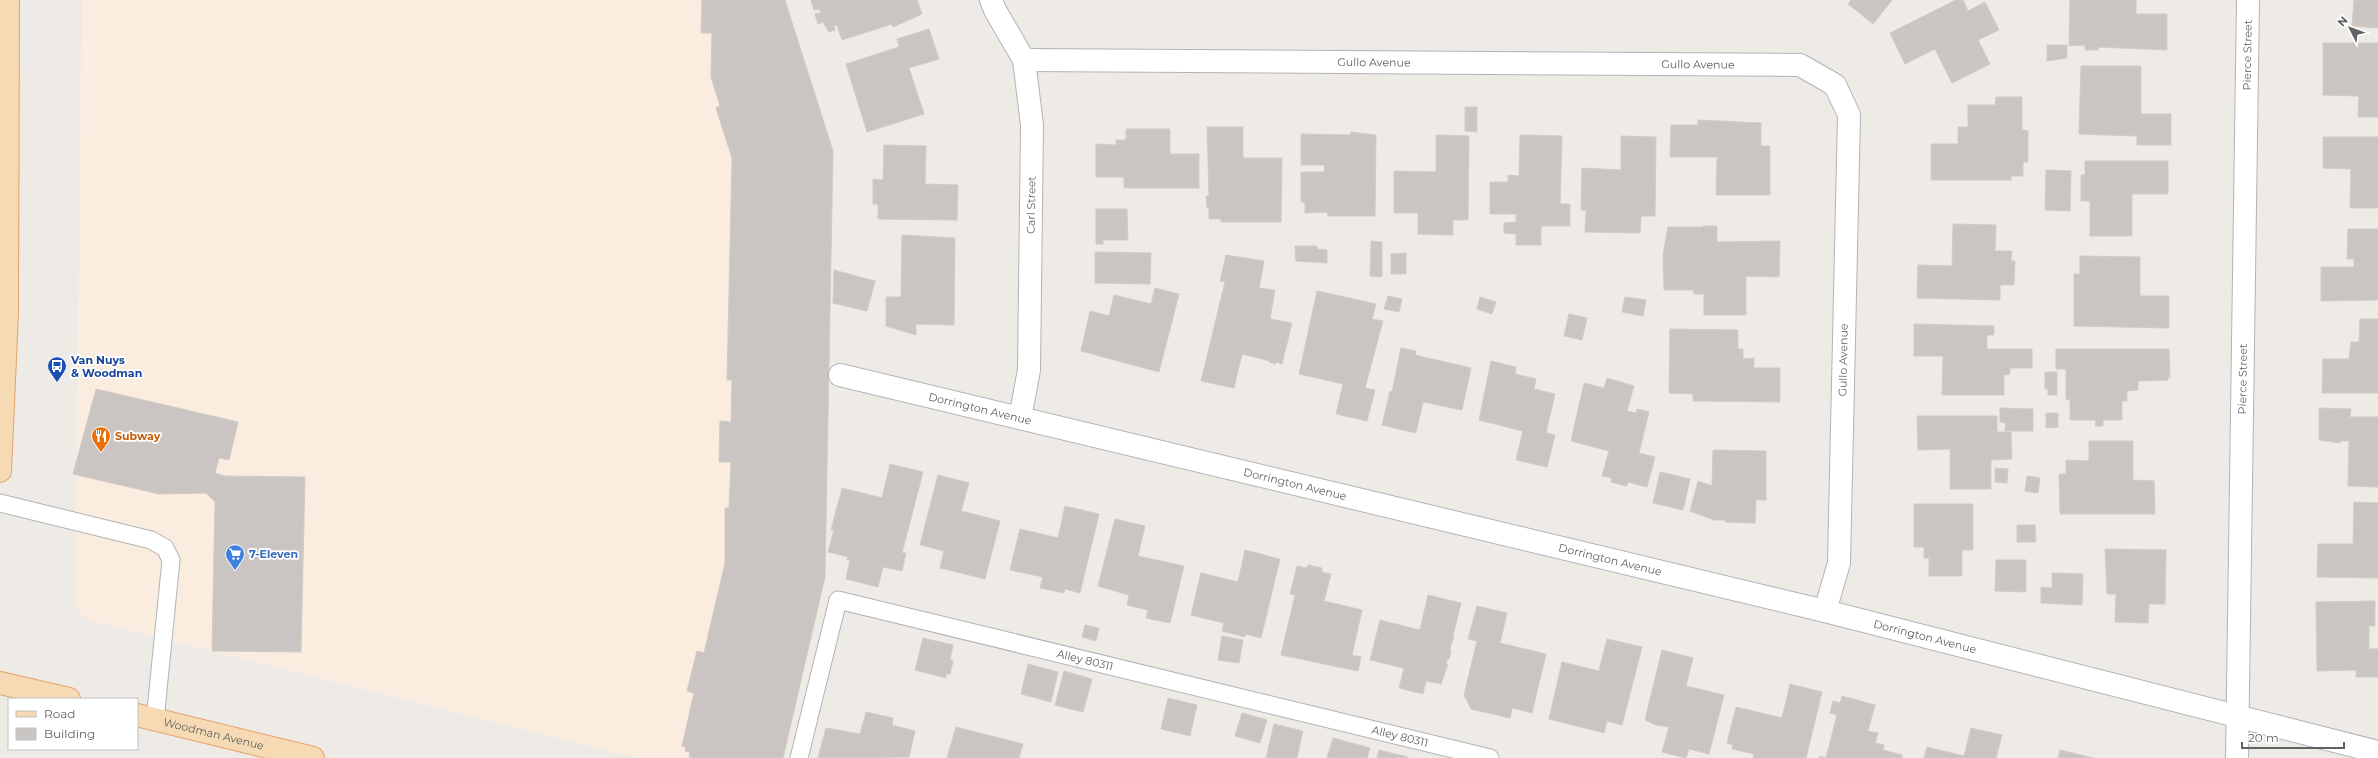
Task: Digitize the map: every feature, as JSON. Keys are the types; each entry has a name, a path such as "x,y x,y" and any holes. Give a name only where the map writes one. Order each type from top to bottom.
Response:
{"main road":[{"path":"0,471 7,313 8,0"},
{"path":"0,683 65,698"},
{"name":"Woodman Avenue","path":"146,717 313,758"}],"street":[{"name":"Carl Street","path":"991,0 994,10 1024,60 1032,125 1029,370 1020,418"},
{"name":"Pierce Street","path":"2237,758 2248,0"},
{"name":"Gullo Avenue","path":"1024,60 1800,65 1835,85 1849,115 1839,563 1825,611"},
{"name":"Dorrington Avenue","path":"840,375 1825,611 2378,752"}],"lane":[{"path":"0,503 151,540 165,548 171,560 146,717"},
{"name":"Alley 80311","path":"799,758 838,600 1490,758"}],"shaded area":[{"path":"82,0 785,0 833,151 825,577 783,758 638,758 92,621 79,613 75,600"}],"building":[{"path":"702,0 785,0 833,151 825,577 783,758 694,758 689,757 690,752 685,751 686,747 682,746 694,693 687,691 697,651 704,653 725,563 725,508 729,508 731,462 719,462 720,421 731,422 732,380 727,380 732,158 716,108 720,106 711,77 712,33 701,33"},
{"path":"811,0 917,0 922,14 893,27 892,24 842,40 837,25 834,26 835,30 829,32 823,22 818,24 815,14 821,13 820,9 814,10"},
{"path":"1851,0 1892,0 1873,24 1848,4"},
{"path":"1956,0 1963,0 1968,11 1985,2 1999,30 1978,40 1990,64 1952,83 1935,49 1905,64 1890,33"},
{"path":"2070,0 2136,0 2136,14 2167,14 2167,50 2099,47 2098,50 2085,50 2085,45 2069,46"},
{"path":"2354,0 2378,0 2378,28 2352,26"},
{"path":"929,29 939,59 909,68 924,114 867,132 846,64 899,47 897,39"},
{"path":"2323,43 2378,43 2378,117 2358,117 2359,96 2323,95"},
{"path":"2047,45 2067,45 2067,58 2047,61"},
{"path":"2081,66 2141,66 2141,114 2171,114 2171,145 2137,145 2137,136 2079,134"},
{"path":"1996,97 2022,97 2022,130 2028,131 2028,162 2023,162 2023,176 2011,176 2011,180 1931,180 1931,144 1958,144 1958,127 1968,127 1968,105 1995,105"},
{"path":"1465,107 1477,107 1477,132 1465,131"},
{"path":"1698,120 1761,123 1761,146 1770,146 1770,195 1716,195 1717,157 1670,157 1671,125 1698,125"},
{"path":"1207,127 1243,127 1243,158 1282,158 1281,222 1221,222 1221,219 1209,219 1209,208 1207,208 1206,196 1209,196"},
{"path":"1126,129 1170,129 1170,154 1199,154 1199,188 1124,188 1124,177 1096,177 1096,144 1116,145 1116,140 1126,140"},
{"path":"1351,132 1376,135 1375,216 1328,216 1327,212 1305,213 1305,202 1301,202 1301,172 1324,172 1325,165 1301,165 1301,134 1351,135"},
{"path":"1436,135 1469,136 1468,220 1453,220 1453,235 1418,234 1418,213 1394,213 1394,171 1436,172"},
{"path":"1520,135 1562,136 1560,204 1570,204 1570,226 1541,226 1541,245 1516,245 1516,234 1504,233 1504,223 1516,222 1516,214 1490,214 1490,182 1508,182 1508,175 1519,176"},
{"path":"1621,136 1656,137 1655,216 1641,216 1640,233 1585,232 1586,210 1581,210 1582,168 1621,170"},
{"path":"2323,137 2378,137 2378,208 2350,208 2351,169 2323,168"},
{"path":"884,145 926,146 925,184 958,185 957,220 878,219 878,204 873,204 873,179 883,180"},
{"path":"2085,161 2168,161 2168,194 2132,194 2132,236 2090,236 2090,201 2081,201 2081,175 2085,175"},
{"path":"2046,170 2071,171 2070,211 2045,210"},
{"path":"1096,209 1127,209 1128,240 1103,240 1103,244 1096,244"},
{"path":"1953,224 1996,225 1995,251 2012,251 2011,261 2015,261 2014,285 2000,285 2000,300 1917,298 1918,265 1952,266"},
{"path":"1717,226 1717,242 1780,241 1779,277 1746,276 1746,315 1704,315 1704,294 1694,294 1693,290 1664,290 1663,255 1668,227"},
{"path":"2348,229 2378,229 2378,300 2321,301 2321,267 2354,267 2354,259 2347,259"},
{"path":"902,235 955,238 954,325 916,324 916,335 886,326 886,297 901,297"},
{"path":"1371,241 1382,242 1382,277 1370,276"},
{"path":"1295,246 1317,246 1317,249 1327,250 1327,263 1296,261"},
{"path":"1095,252 1151,253 1150,284 1095,283"},
{"path":"1406,253 1406,274 1391,274 1391,254"},
{"path":"1226,255 1264,261 1259,288 1275,290 1270,319 1292,323 1282,364 1276,362 1275,364 1269,362 1270,361 1242,354 1234,388 1201,381 1225,282 1220,281"},
{"path":"2080,256 2140,257 2140,296 2169,296 2169,328 2074,326 2074,274 2080,274"},
{"path":"834,270 875,281 867,311 833,303"},
{"path":"1155,288 1179,294 1159,372 1081,351 1090,311 1109,316 1114,295 1151,304"},
{"path":"1317,291 1376,304 1372,319 1383,321 1365,388 1375,390 1367,421 1336,414 1343,384 1299,374"},
{"path":"1388,296 1402,299 1399,312 1384,309"},
{"path":"1480,297 1496,302 1492,314 1477,309"},
{"path":"1625,297 1646,300 1643,316 1622,312"},
{"path":"1569,314 1587,318 1582,340 1564,336"},
{"path":"2360,319 2378,319 2378,393 2322,393 2323,359 2349,359 2351,342 2359,342"},
{"path":"1914,324 1994,326 1994,335 1987,335 1987,349 2032,349 2032,368 2010,368 2010,374 2004,375 2004,395 1942,395 1943,356 1914,356"},
{"path":"1670,329 1738,330 1738,349 1743,349 1743,359 1754,358 1754,368 1780,368 1780,402 1693,401 1693,394 1669,393"},
{"path":"1401,348 1416,351 1415,355 1471,368 1462,410 1423,402 1416,433 1382,425 1390,391 1392,392"},
{"path":"2056,349 2169,349 2170,377 2168,377 2168,380 2138,381 2138,390 2127,391 2127,401 2122,401 2122,420 2103,420 2103,426 2095,426 2096,420 2070,420 2070,400 2066,399 2066,369 2056,369"},
{"path":"1491,361 1516,367 1515,374 1536,379 1534,389 1555,394 1546,433 1555,435 1547,467 1516,460 1523,431 1479,420"},
{"path":"2045,372 2057,372 2057,395 2048,395 2048,389 2045,389"},
{"path":"1607,378 1634,386 1627,411 1636,413 1637,409 1649,412 1639,453 1655,457 1647,487 1628,482 1627,486 1611,482 1612,478 1602,476 1609,451 1571,441 1584,383 1604,388"},
{"path":"96,389 238,422 229,460 219,458 215,473 224,476 305,477 301,652 212,651 215,502 206,493 159,494 73,474"},
{"path":"2000,408 2033,409 2033,431 2005,431 2006,423 2000,422"},
{"path":"2319,408 2351,409 2350,417 2378,417 2378,487 2348,486 2349,441 2341,441 2340,443 2319,440"},
{"path":"2046,413 2058,413 2058,427 2046,428"},
{"path":"1917,416 1997,416 1997,432 2011,432 2012,459 1991,460 1991,489 1950,489 1950,449 1918,450"},
{"path":"2089,441 2133,441 2133,480 2154,481 2155,514 2060,514 2059,474 2066,474 2066,460 2089,461"},
{"path":"1713,450 1766,451 1766,500 1756,500 1755,523 1714,520 1690,511 1698,481 1712,486"},
{"path":"890,464 923,472 902,553 906,553 902,571 883,567 878,587 846,579 850,560 847,560 848,557 828,552 834,530 831,530 842,488 882,498"},
{"path":"1995,468 2008,469 2007,483 1995,482"},
{"path":"1660,472 1690,479 1683,510 1653,503"},
{"path":"938,475 969,483 961,511 1000,521 985,579 940,568 944,551 920,545"},
{"path":"2027,476 2040,478 2038,493 2025,491"},
{"path":"2354,502 2378,503 2378,578 2317,577 2318,544 2353,544"},
{"path":"1914,504 1973,504 1973,550 1962,550 1962,576 1929,576 1929,558 1924,558 1924,547 1914,547"},
{"path":"1065,506 1099,514 1080,593 1065,589 1064,593 1040,588 1043,577 1010,570 1020,529 1058,538"},
{"path":"1115,519 1145,526 1138,556 1184,566 1170,623 1146,618 1148,610 1127,605 1129,595 1098,586"},
{"path":"2017,525 2035,525 2036,542 2017,542"},
{"path":"2105,549 2166,550 2165,604 2149,604 2148,623 2115,622 2116,594 2107,594"},
{"path":"1245,550 1280,559 1261,638 1245,634 1245,637 1222,631 1224,623 1191,615 1201,573 1238,582"},
{"path":"1996,560 2026,560 2026,592 1995,591"},
{"path":"1308,565 1322,568 1322,572 1331,574 1324,601 1362,610 1352,655 1361,657 1358,671 1281,655 1295,595 1290,594 1297,566 1307,568"},
{"path":"2052,573 2083,574 2082,605 2041,603 2041,587 2052,588"},
{"path":"1428,595 1461,603 1454,637 1450,648 1451,652 1449,659 1447,659 1446,664 1448,664 1441,684 1426,681 1423,694 1399,688 1404,668 1370,660 1380,620 1420,630"},
{"path":"2375,601 2375,626 2369,626 2369,649 2378,649 2378,677 2356,677 2356,670 2317,671 2316,602"},
{"path":"1477,606 1507,613 1500,643 1546,654 1532,713 1512,708 1510,718 1471,709 1464,695 1477,641 1468,639"},
{"path":"1085,625 1099,628 1096,641 1082,637"},
{"path":"1222,636 1243,640 1239,663 1218,660"},
{"path":"923,638 953,645 950,660 953,661 950,674 946,674 946,678 915,670"},
{"path":"1607,639 1642,647 1622,725 1607,721 1604,733 1549,719 1562,662 1599,671"},
{"path":"1662,650 1693,658 1686,686 1724,695 1709,754 1689,749 1686,758 1662,752 1669,727 1656,725 1645,720"},
{"path":"1028,664 1058,672 1051,702 1021,694"},
{"path":"1064,671 1092,679 1083,712 1055,705"},
{"path":"1790,684 1822,692 1806,758 1753,758 1754,754 1732,749 1733,745 1727,743 1736,707 1782,718"},
{"path":"1842,696 1875,705 1868,731 1878,733 1875,743 1884,745 1883,750 1902,755 1902,758 1826,758 1837,715 1830,713 1833,701 1840,703"},
{"path":"1168,698 1197,705 1190,736 1161,729"},
{"path":"866,712 893,718 892,725 915,731 909,757 818,758 826,728 860,734"},
{"path":"1242,713 1267,720 1260,743 1235,736"},
{"path":"1274,724 1303,731 1297,758 1266,758"},
{"path":"956,727 1023,744 1019,758 947,758"},
{"path":"1971,728 2002,735 1996,758 1924,758 1927,747 1964,756"},
{"path":"1333,738 1370,748 1367,758 1327,758"},
{"path":"1379,750 1408,757 1408,758 1377,758"},
{"path":"2060,750 2093,758 2058,758"}],"place":[{"name":"Van Nuys & Woodman","path":"57,383"},
{"name":"Subway","path":"101,453"},
{"name":"7-Eleven","path":"235,571"}]}
